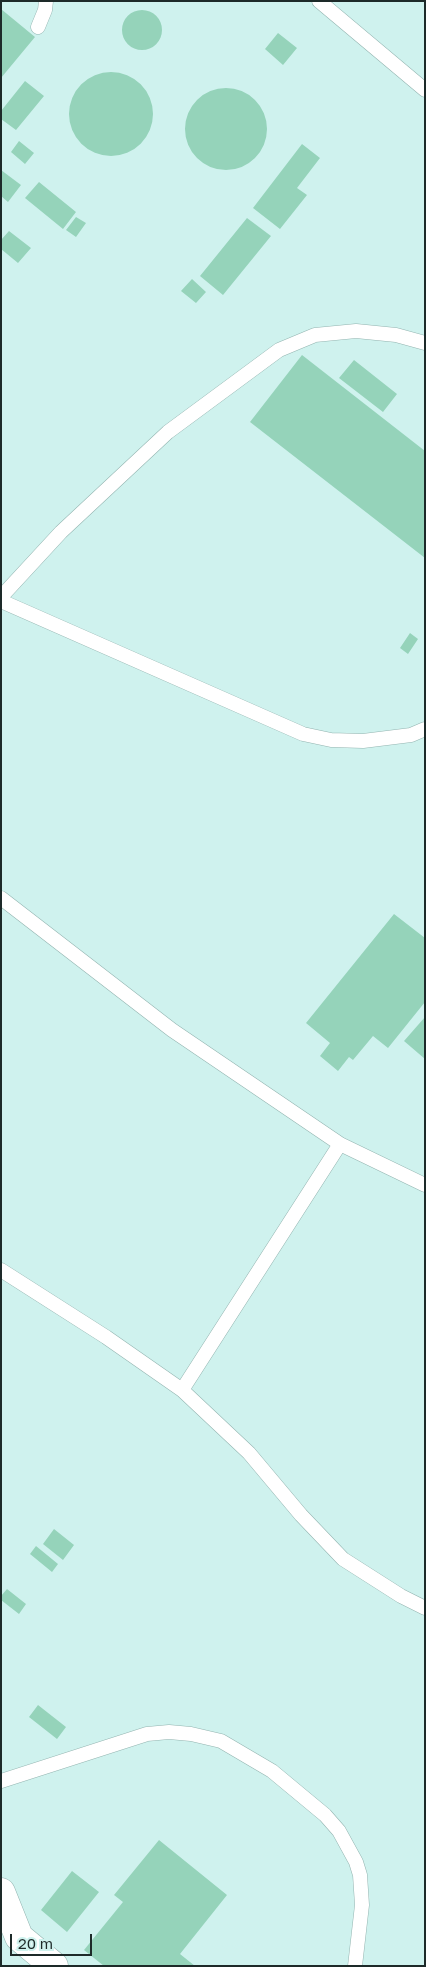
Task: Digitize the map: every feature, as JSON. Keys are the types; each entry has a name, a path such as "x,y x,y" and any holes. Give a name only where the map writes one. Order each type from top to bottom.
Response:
{"street":[{"path":"1,1892 19,1937 54,1966"}],"lane":[{"path":"38,27 45,10 46,1"},
{"path":"319,1 425,90"},
{"path":"1,596 61,532 168,432 279,350 315,334 356,331 396,335 425,343"},
{"path":"1,601 303,734 331,740 363,741 411,735 425,729"},
{"path":"1,898 172,1030 340,1144 425,1185"},
{"path":"182,1390 340,1144"},
{"path":"1,1270 106,1337 182,1390 250,1453 300,1516 342,1559 401,1596 425,1608"},
{"path":"1,1781 146,1734 169,1732 192,1734 221,1741 272,1771 325,1815 339,1831 356,1862 360,1875 362,1905 355,1966"}],"building":[{"path":"1,9 35,37 1,78"},
{"path":"142,10 156,16 162,30 156,44 142,50 128,44 122,30 128,16"},
{"path":"278,33 297,48 283,65 265,49"},
{"path":"111,72 134,79 146,91 153,114 146,137 134,149 111,156 88,149 76,137 69,114 76,91 88,79"},
{"path":"25,81 44,96 16,130 1,119 1,111"},
{"path":"226,88 242,91 255,100 264,113 267,129 264,145 255,158 242,167 226,170 210,167 197,158 188,145 185,129 188,113 197,100 210,91"},
{"path":"19,141 34,153 25,164 11,152"},
{"path":"302,144 320,158 297,188 307,195 280,229 253,208"},
{"path":"1,170 21,185 8,202 1,196"},
{"path":"39,182 76,212 63,229 25,198"},
{"path":"76,217 86,223 76,237 66,230"},
{"path":"247,218 271,236 223,295 200,276"},
{"path":"9,231 31,248 18,263 1,249 1,240"},
{"path":"192,279 206,292 196,303 181,291"},
{"path":"302,355 425,451 425,558 250,422"},
{"path":"354,360 397,394 383,412 339,378"},
{"path":"410,633 418,639 408,654 400,648"},
{"path":"394,914 425,938 425,1002 388,1048 373,1036 353,1060 349,1057 338,1071 320,1056 330,1043 306,1023"},
{"path":"425,1017 425,1059 404,1041"},
{"path":"54,1529 74,1545 63,1560 43,1544"},
{"path":"36,1546 58,1564 52,1572 30,1554"},
{"path":"7,1589 26,1604 19,1614 1,1600 1,1596"},
{"path":"38,1705 66,1727 57,1739 29,1717"},
{"path":"159,1840 227,1895 180,1954 195,1966 104,1966 84,1950 123,1902 114,1895"},
{"path":"72,1871 99,1892 67,1932 41,1910"}]}
